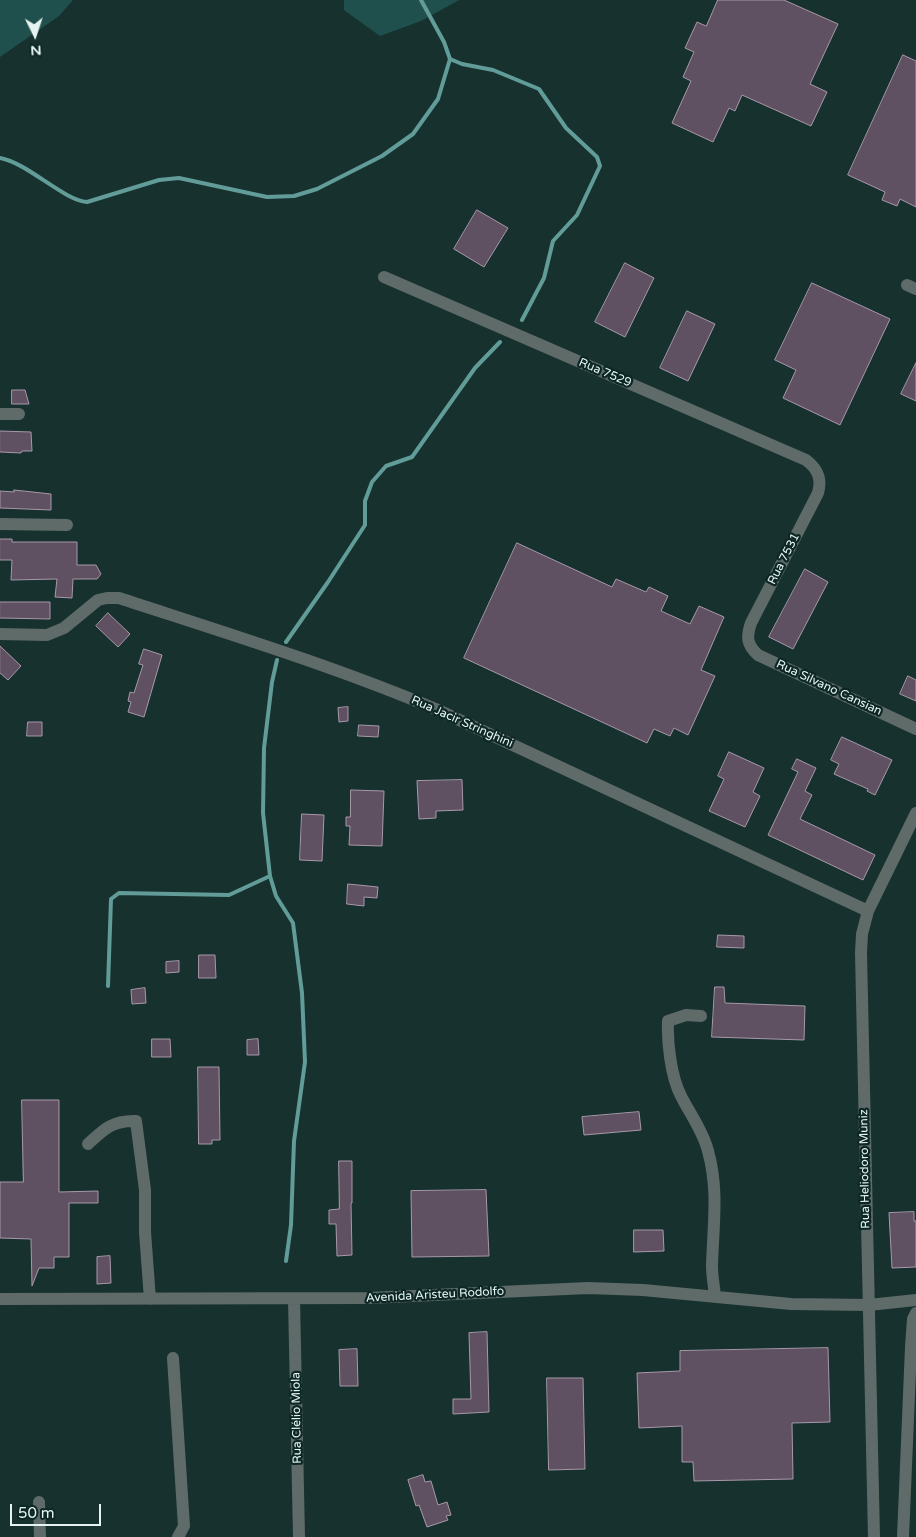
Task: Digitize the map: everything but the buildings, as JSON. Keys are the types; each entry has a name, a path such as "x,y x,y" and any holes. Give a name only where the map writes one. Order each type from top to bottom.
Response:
{"street":[{"name":"Rua 7529","path":"384,277 806,460 812,464 820,476"},
{"path":"0,414 19,414"},
{"name":"Rua 7531","path":"748,641 751,623 818,493 820,476"},
{"path":"0,524 67,525"},
{"name":"Rua Jacir Stringhini","path":"0,634 47,635 64,628 98,600 119,598 322,665 396,692 868,911"},
{"name":"Rua Silvano Cansian","path":"748,641 758,655 916,729"},
{"name":"Rua Heliodoro Muniz","path":"874,1537 862,934 868,911 916,813"},
{"path":"701,1016 686,1015 668,1021 667,1036 674,1081 704,1141 712,1169 716,1209 712,1268 715,1296"},
{"path":"88,1144 102,1131 121,1120 136,1121 145,1190 145,1232 150,1299"},
{"name":"Avenida Aristeu Rodolfo","path":"0,1299 416,1297 588,1288 644,1290 791,1304 868,1304 916,1300"},
{"name":"Rua Clélio Miola","path":"294,1299 299,1537"},
{"path":"903,1537 911,1347 913,1319 916,1313"},
{"path":"173,1358 184,1526 178,1537"},
{"path":"39,1502 40,1537"}],"shaded area":[{"path":"0,0 73,0 59,16 0,57"},
{"path":"344,0 459,0 421,21 380,36 344,10"}],"waterway":[{"path":"0,158 22,167 67,195 87,202 159,180 179,178 267,197 294,196 317,189 382,156 413,134 438,99 450,59 444,42 421,0"},
{"path":"450,59 462,64 493,70 539,89 566,128 597,157 600,166 577,215 553,241 544,278 522,320"},
{"path":"286,642 365,525 365,501 372,482 386,466 412,457 475,368 500,342"},
{"path":"277,660 272,682 264,748 263,813 270,876 276,896 293,923 302,993 305,1062 294,1141 291,1225 286,1261"},
{"path":"108,986 111,899 119,893 229,895 270,876"}]}
